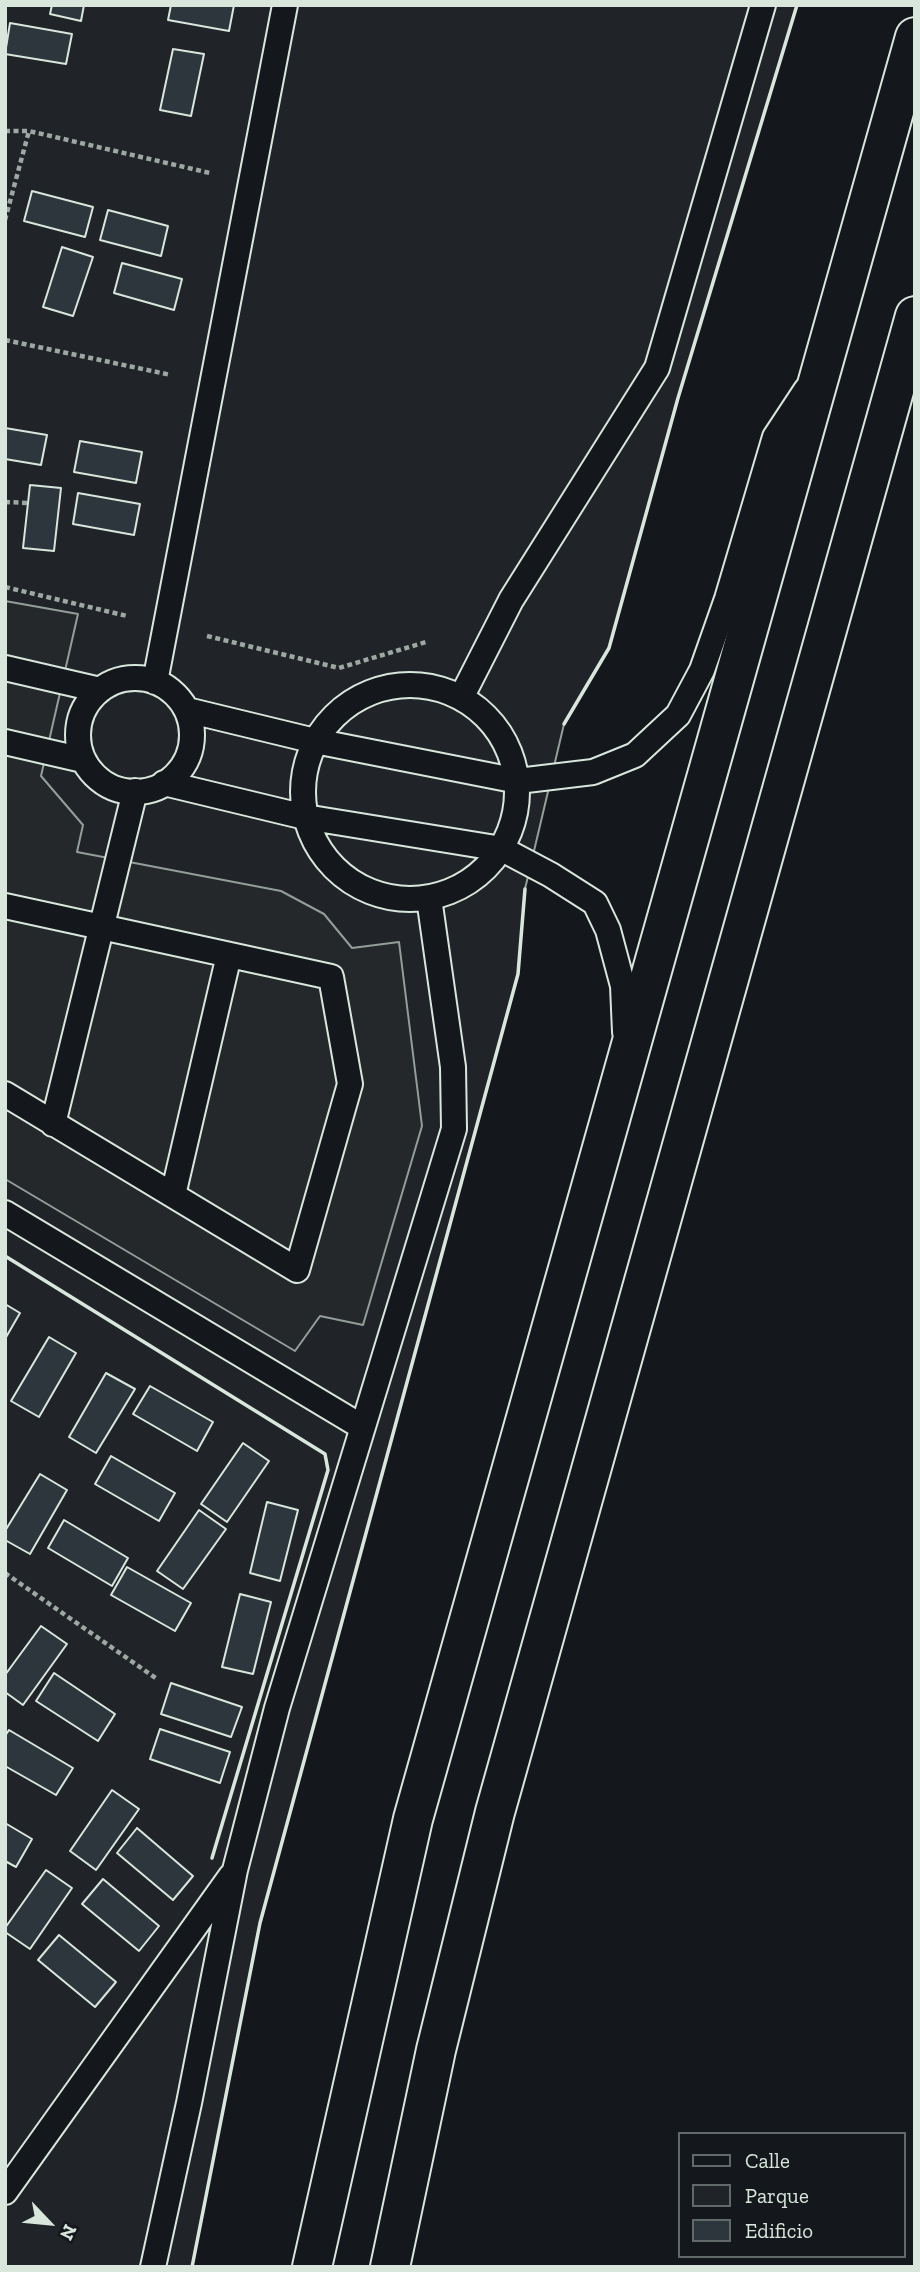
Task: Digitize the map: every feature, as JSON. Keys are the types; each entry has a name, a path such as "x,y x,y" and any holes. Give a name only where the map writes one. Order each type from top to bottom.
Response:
{"street":[{"path":"312,2267 413,1819 915,37"},
{"path":"390,2267 436,2050 495,1812 915,316"}],"lane":[{"path":"155,682 285,5"},
{"path":"462,696 511,600 657,368 763,5"},
{"path":"187,710 315,741 518,781 593,772 635,755 678,715 702,670 727,599 775,438 822,366"},
{"path":"5,668 100,690"},
{"path":"126,678 155,682 168,688 187,710 191,734 187,759 178,773 164,783 135,791 109,786 94,775 83,760 78,741 80,722 87,704 100,690 126,678"},
{"path":"396,684 430,685 462,696 490,718 509,747 518,781 516,816 502,849 482,872 458,889 429,898 396,900 365,891 338,873 318,847 306,817 303,792 306,765 315,741 335,713 363,694 396,684"},
{"path":"5,742 83,760"},
{"path":"164,783 306,817 502,849 595,903 608,930 623,986 626,1065"},
{"path":"53,1124 135,791"},
{"path":"153,2267 235,1870 277,1708 454,1129 453,1067 429,898"},
{"path":"5,906 331,977 350,1084 297,1270 5,1094"},
{"path":"173,1195 229,955"},
{"path":"5,1213 362,1427"},
{"path":"5,2192 235,1870"}],"path":[{"path":"5,131 29,131 252,182"},
{"path":"5,220 29,131"},
{"path":"5,340 213,384"},
{"path":"5,502 28,503"},
{"path":"5,587 339,668 426,642"},
{"path":"5,1573 157,1679"}],"green space":[{"path":"5,5 797,5 678,398 609,648 564,724 525,889 518,974 260,1923 192,2267 5,2267"}],"shaded area":[{"path":"5,601 78,614 41,776 83,825 77,852 281,891 324,914 352,948 399,942 422,1126 363,1325 320,1316 295,1351 5,1179"}],"building":[{"path":"52,5 84,5 81,21 50,14"},
{"path":"171,5 234,5 229,31 168,20"},
{"path":"10,23 72,34 66,64 5,54"},
{"path":"173,49 204,54 191,116 160,110"},
{"path":"32,191 93,207 85,237 24,221"},
{"path":"108,210 168,226 161,256 100,240"},
{"path":"62,247 93,257 73,316 43,307"},
{"path":"122,263 182,279 174,310 114,293"},
{"path":"5,428 47,435 41,465 5,459"},
{"path":"80,441 142,452 136,483 74,472"},
{"path":"30,485 61,488 54,551 23,548"},
{"path":"78,493 140,504 134,535 73,524"},
{"path":"5,1304 20,1313 5,1339"},
{"path":"49,1337 76,1353 39,1417 11,1401"},
{"path":"106,1373 135,1389 96,1453 69,1437"},
{"path":"150,1386 213,1422 197,1451 133,1414"},
{"path":"243,1443 269,1461 227,1522 201,1504"},
{"path":"111,1456 175,1493 159,1521 95,1484"},
{"path":"40,1474 67,1490 30,1554 5,1540 5,1531"},
{"path":"267,1502 298,1510 280,1581 250,1573"},
{"path":"199,1510 226,1529 183,1589 157,1571"},
{"path":"64,1520 128,1558 112,1586 48,1548"},
{"path":"127,1567 191,1603 175,1631 111,1595"},
{"path":"240,1594 271,1602 253,1674 222,1667"},
{"path":"41,1626 67,1644 23,1705 5,1692 5,1675"},
{"path":"54,1673 115,1714 98,1741 36,1701"},
{"path":"171,1683 242,1707 231,1737 161,1714"},
{"path":"160,1729 230,1752 220,1783 150,1759"},
{"path":"9,1730 73,1768 56,1795 5,1766 5,1736"},
{"path":"112,1790 139,1809 96,1870 70,1851"},
{"path":"5,1823 32,1839 16,1867 5,1861"},
{"path":"137,1828 193,1876 173,1900 117,1853"},
{"path":"46,1870 72,1888 30,1949 5,1932 5,1928"},
{"path":"103,1879 159,1926 139,1951 82,1904"},
{"path":"59,1935 116,1982 95,2007 38,1960"}],"wall":[{"path":"564,724 609,648 678,398 797,5"},
{"path":"192,2267 260,1923 518,974 525,889"},
{"path":"5,1256 325,1454 328,1470 212,1858"}]}
